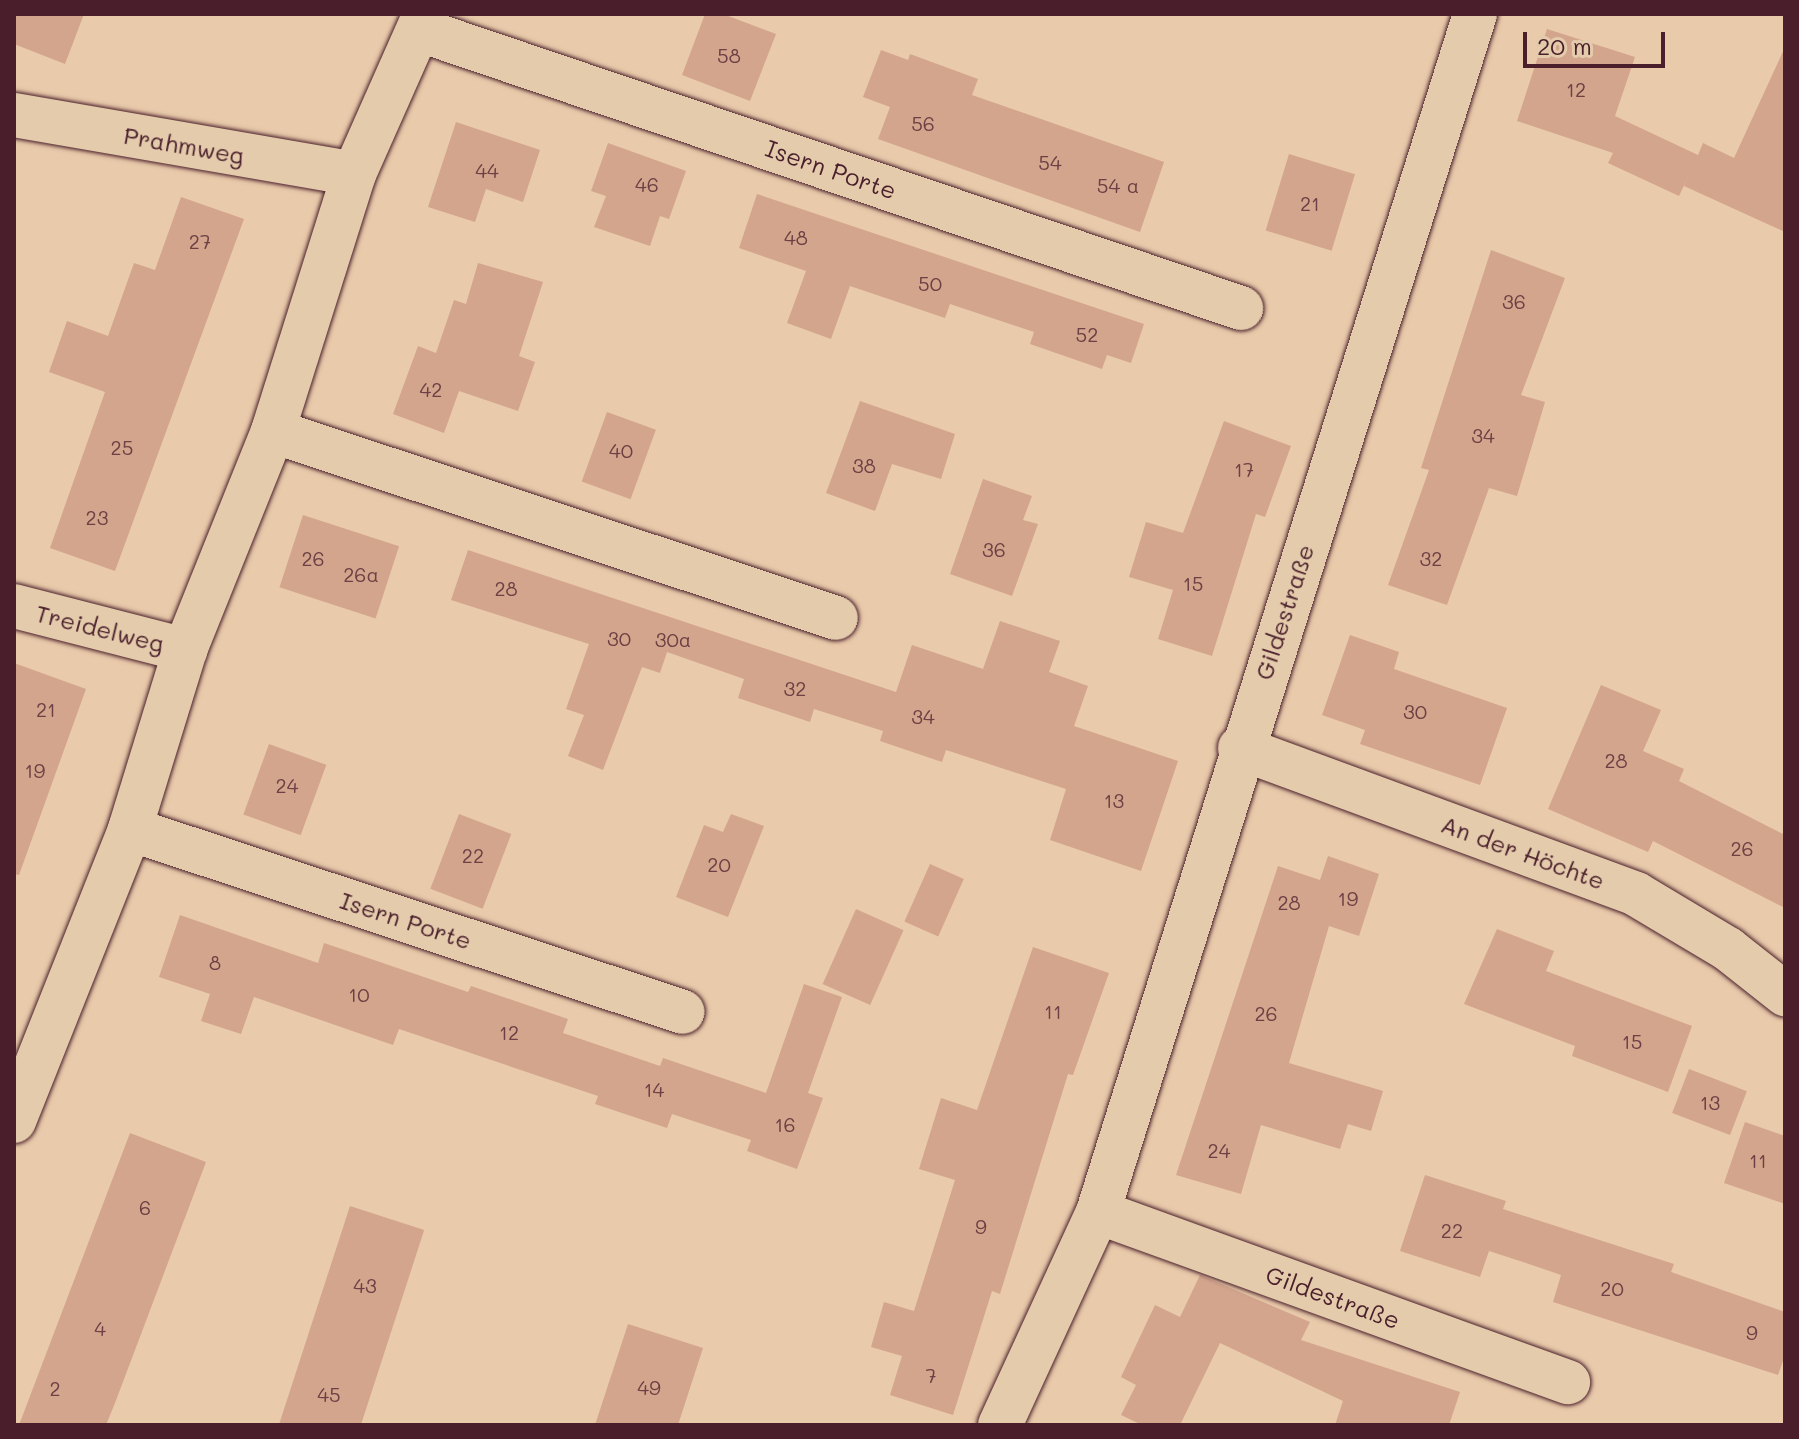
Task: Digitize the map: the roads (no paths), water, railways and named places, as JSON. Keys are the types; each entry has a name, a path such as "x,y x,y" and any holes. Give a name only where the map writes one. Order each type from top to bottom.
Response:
{"street":[{"name":"Gildestraße","path":"1000,1425 1098,1212 1240,748 1475,14"},
{"name":"Isern Porte","path":"14,1121 130,829 185,650 273,431 354,174 422,22 1241,308"},
{"name":"Prahmweg","path":"14,115 354,174"},
{"path":"273,431 836,618"},
{"name":"Treidelweg","path":"14,606 185,650"},
{"name":"An der Höchte","path":"1240,748 1636,894 1728,949 1785,994"},
{"name":"Isern Porte","path":"130,829 683,1012"},
{"name":"Gildestraße","path":"1098,1212 1568,1382"}]}
